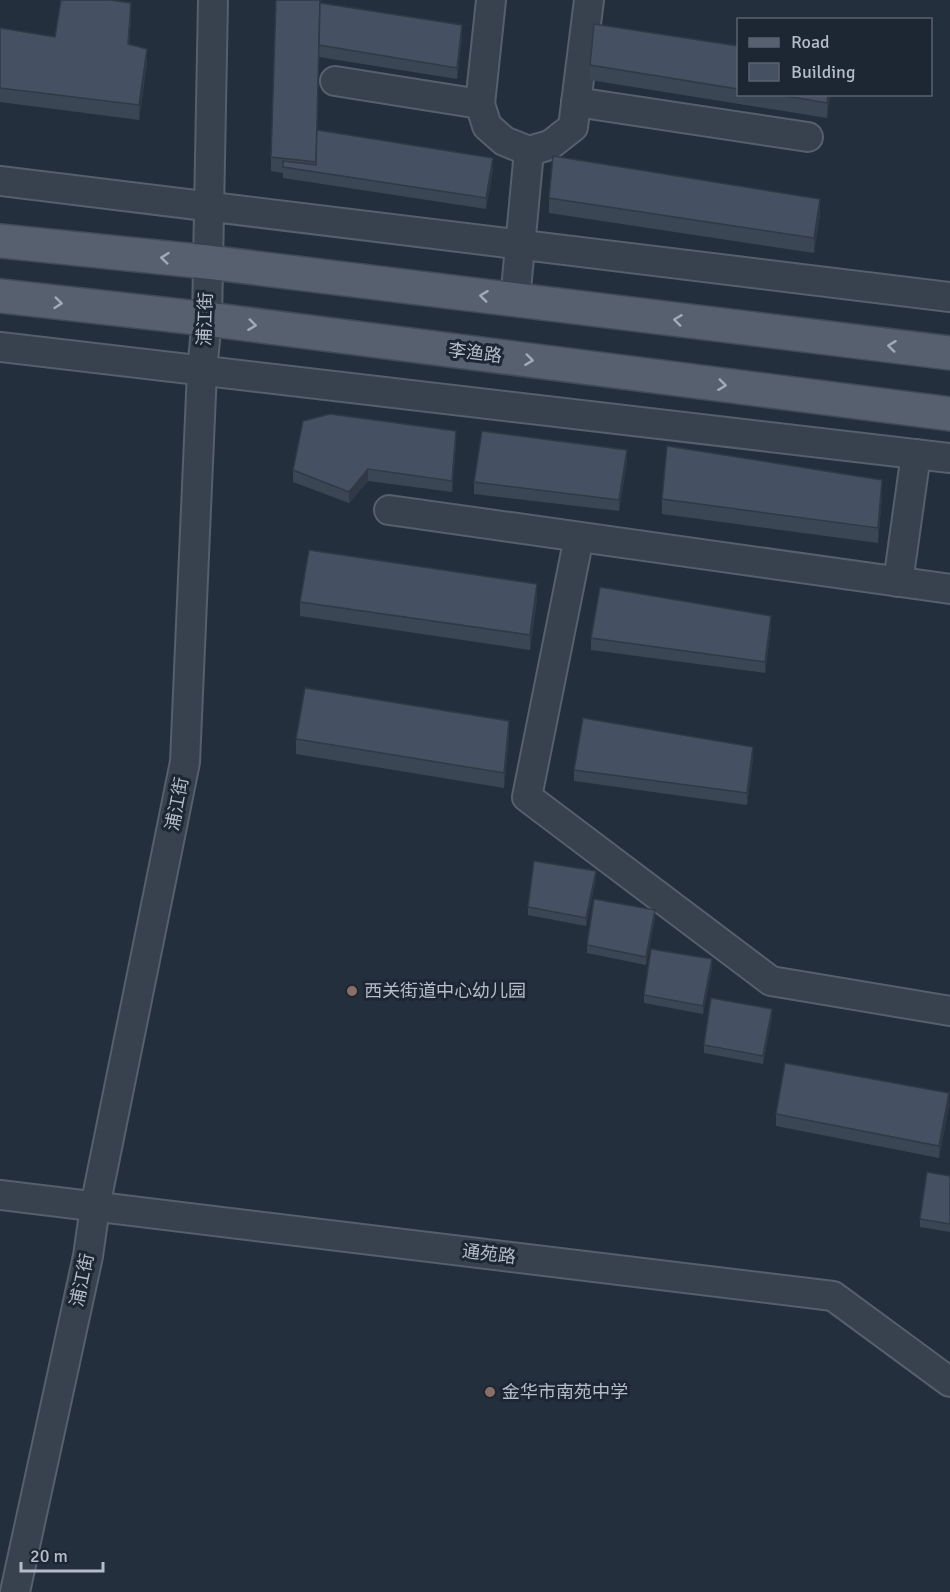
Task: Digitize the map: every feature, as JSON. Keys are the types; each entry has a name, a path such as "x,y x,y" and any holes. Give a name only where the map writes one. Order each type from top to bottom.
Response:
{"main road":[{"path":"0,242 207,262 950,353"},
{"name":"李渔路","path":"0,296 207,319 950,414"}],"street":[{"name":"浦江街","path":"15,1592 88,1256 95,1207 185,762 202,371 207,319 213,0"},
{"path":"491,0 480,104 487,126 504,141 530,151 550,146 573,127 576,102 595,18"},
{"path":"335,81 480,104"},
{"path":"576,102 808,137"},
{"path":"515,300 530,151"},
{"path":"0,181 950,297"},
{"path":"0,347 950,458"},
{"path":"898,582 916,454"},
{"path":"389,510 950,589"},
{"path":"579,537 527,797 771,981 950,1011"},
{"name":"通苑路","path":"0,1195 833,1296 950,1382"}],"building":[{"path":"61,0 111,0 131,3 128,44 147,49 139,105 0,88 0,28 55,37"},
{"path":"276,0 320,0 316,162 271,157"},
{"path":"320,3 462,25 457,68 319,45"},
{"path":"594,24 737,46 737,89 590,65"},
{"path":"786,96 828,96 827,103"},
{"path":"317,130 493,158 486,198 283,167 283,161 316,165"},
{"path":"553,156 820,199 814,238 549,198"},
{"path":"330,414 456,431 452,481 368,469 349,492 293,470 303,421"},
{"path":"482,431 627,450 619,500 474,482"},
{"path":"667,446 882,480 878,528 662,499"},
{"path":"309,550 537,584 530,635 300,602"},
{"path":"600,587 771,616 765,662 591,638"},
{"path":"305,688 509,721 504,773 296,739"},
{"path":"583,718 753,747 747,793 574,770"},
{"path":"534,861 596,871 586,918 528,907"},
{"path":"594,899 655,910 646,957 587,945"},
{"path":"651,949 712,959 703,1006 644,995"},
{"path":"711,998 772,1009 763,1056 704,1045"},
{"path":"785,1063 949,1093 939,1146 776,1114"},
{"path":"927,1172 950,1176 950,1224 920,1219"}],"place":[{"name":"西关街道中心幼儿园","path":"352,991"},
{"name":"金华市南苑中学","path":"490,1392"}]}
